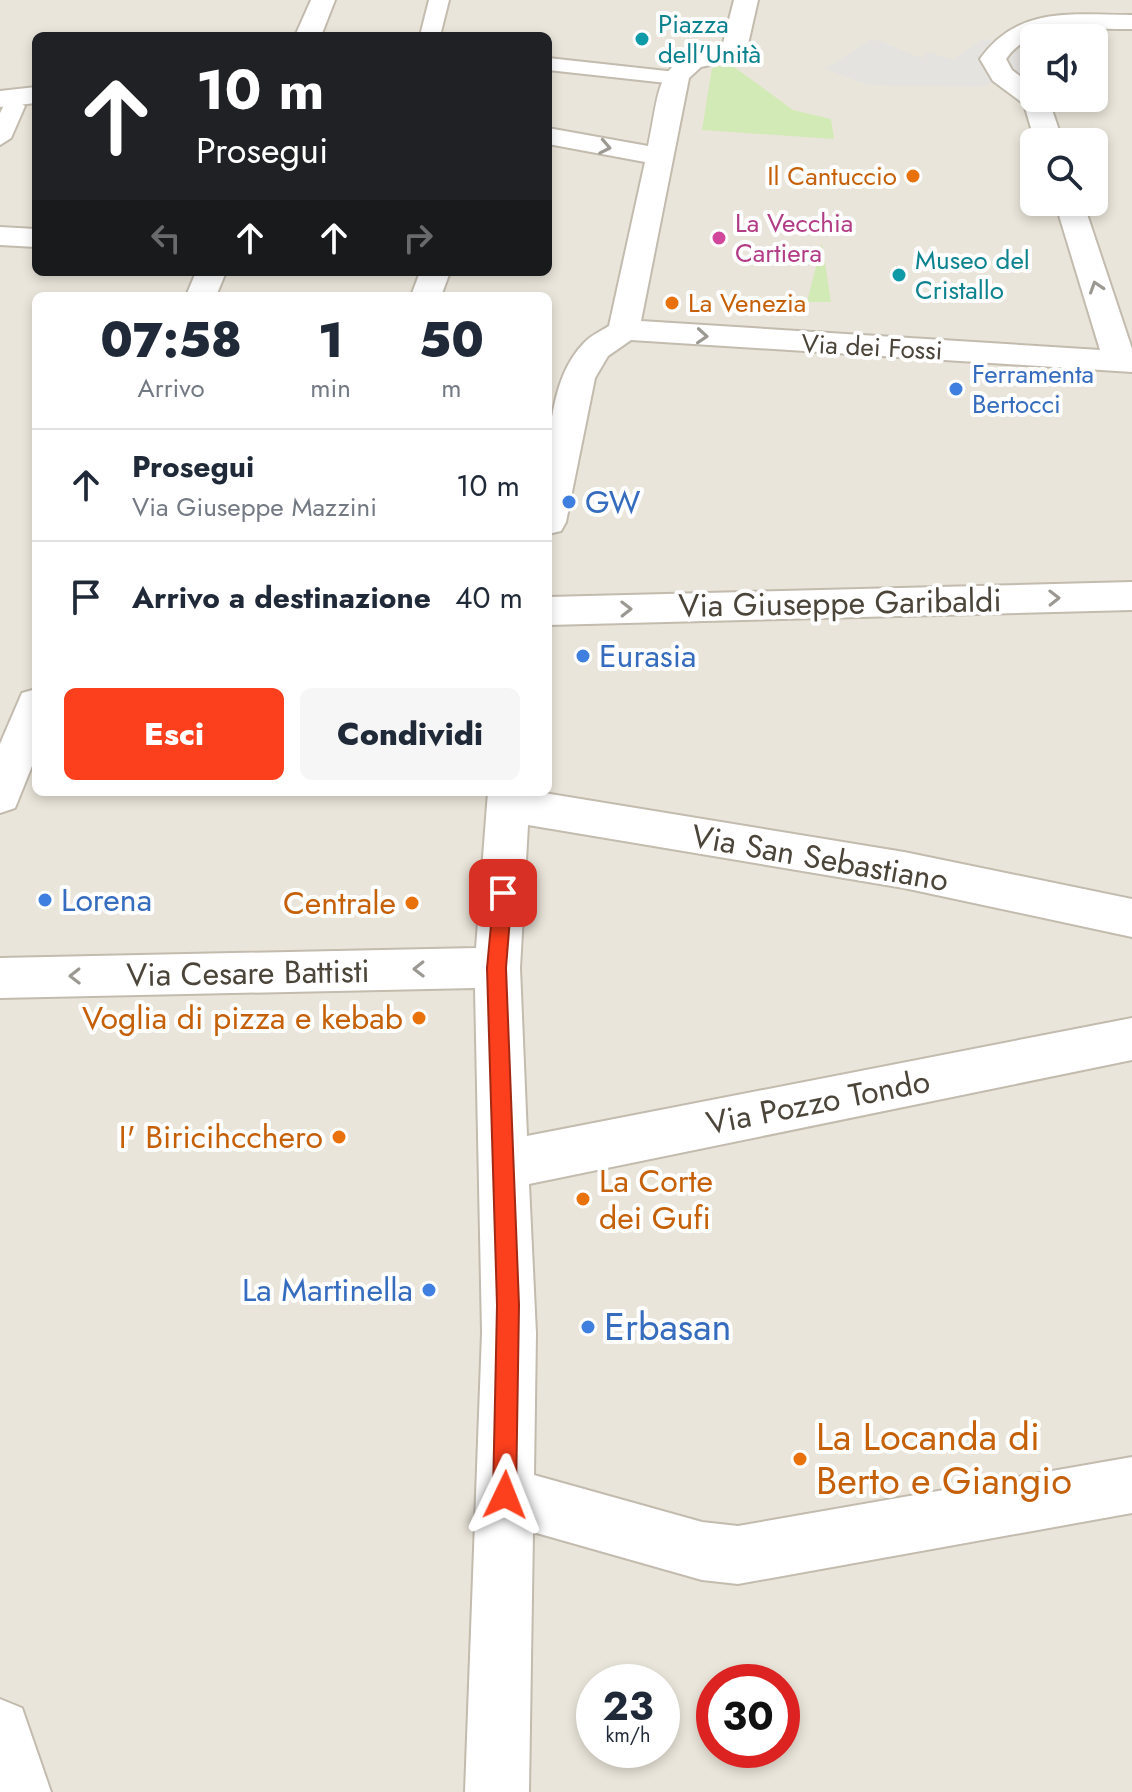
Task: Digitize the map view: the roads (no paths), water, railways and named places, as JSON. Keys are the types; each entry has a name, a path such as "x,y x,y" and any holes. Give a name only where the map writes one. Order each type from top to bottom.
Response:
{"street":[{"path":"310,32 323,0"},
{"path":"552,503 579,378 595,350 624,330 676,78 686,65 698,59 733,53 746,0"},
{"path":"1045,128 1036,101 1002,75 993,59 996,52 1030,28 1132,22"},
{"path":"552,137 662,157"},
{"name":"Via dei Fossi","path":"624,330 1126,362 1074,216"},
{"path":"0,236 32,238"},
{"name":"Via Giuseppe Garibaldi","path":"552,611 1132,596"},
{"path":"0,796 32,714"},
{"path":"497,1792 509,1333 497,968 508,798"},
{"name":"Via San Sebastiano","path":"508,798 904,870 1132,918"},
{"name":"Via Cesare Battisti","path":"0,978 497,968"},
{"name":"Via Pozzo Tondo","path":"504,1165 1132,1039"},
{"path":"505,1495 702,1551 738,1555 1132,1485"},
{"path":"0,1730 19,1792"}],"lane":[{"path":"431,32 439,0"},
{"path":"552,64 676,78"},
{"path":"0,138 22,101"}],"place":[{"name":"Piazza dell'Unità","path":"642,39"},
{"name":"Il Cantuccio","path":"913,176"},
{"name":"La Vecchia Cartiera","path":"719,238"},
{"name":"Museo del Cristallo","path":"899,275"},
{"name":"La Venezia","path":"672,303"},
{"name":"Ferramenta Bertocci","path":"956,389"},
{"name":"GW","path":"569,502"},
{"name":"Eurasia","path":"583,656"},
{"name":"Lorena","path":"45,900"},
{"name":"Centrale","path":"412,903"},
{"name":"Voglia di pizza e kebab","path":"419,1018"},
{"name":"I' Biricihcchero","path":"339,1137"},
{"name":"La Corte dei Gufi","path":"583,1199"},
{"name":"La Martinella","path":"429,1290"},
{"name":"Erbasan","path":"588,1327"},
{"name":"La Locanda di Berto e Giangio","path":"800,1459"}]}
